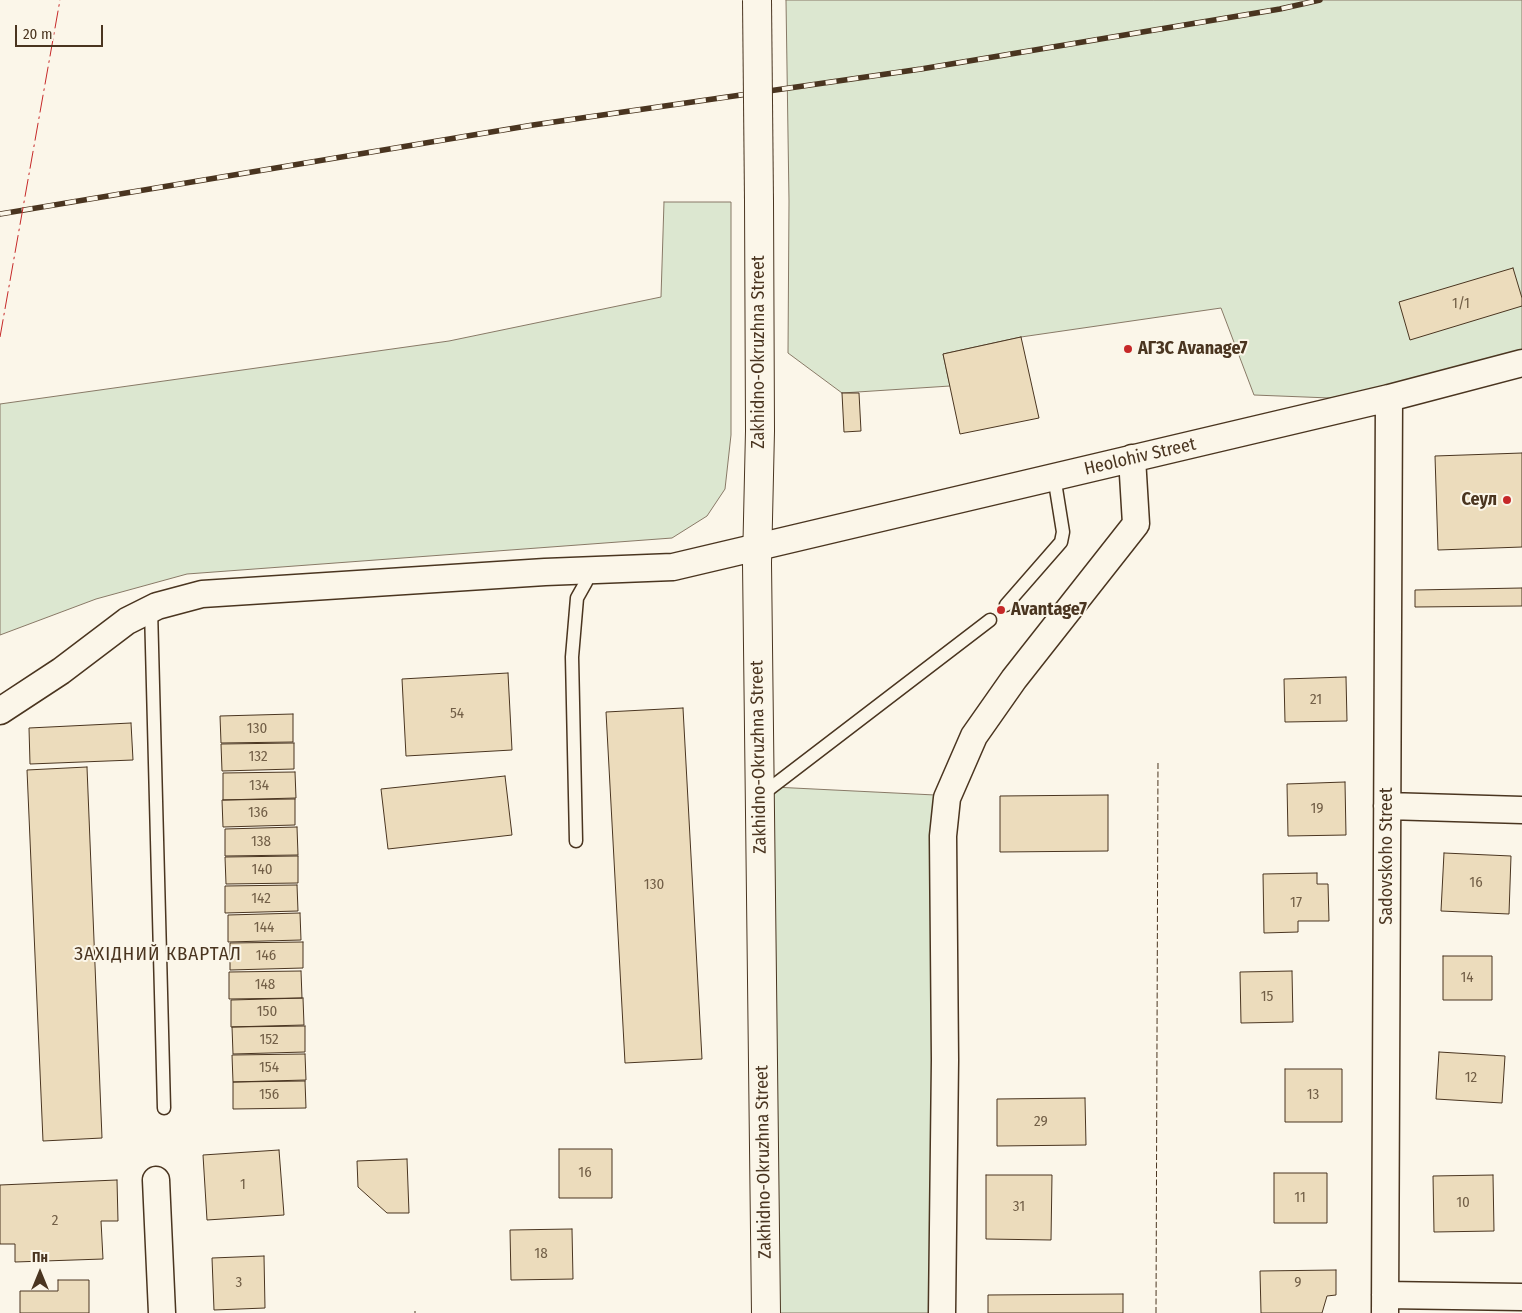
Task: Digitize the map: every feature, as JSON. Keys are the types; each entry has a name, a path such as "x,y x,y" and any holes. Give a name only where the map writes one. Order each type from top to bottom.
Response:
{"main road":[{"name":"Zakhidno-Okruzhna Street","path":"757,0 760,431 757,547 766,1313"}],"street":[{"name":"Heolohiv Street","path":"0,711 61,671 127,621 157,606 202,594 590,570 673,567 1389,398 1522,364"},
{"name":"Sadovskoho Street","path":"1385,1304 1389,398"},
{"path":"942,1313 945,1060 943,836 947,798 974,736 1014,679 1136,524 1132,458"},
{"path":"1387,806 1522,810"},
{"path":"156,1180 162,1313"},
{"path":"1385,1304 1522,1297"}],"lane":[{"path":"1006,605 1061,542 1062,532 1054,476"},
{"path":"576,841 572,657 577,598 590,570"},
{"path":"151,609 164,1108"},
{"path":"760,796 990,620"}],"green space":[{"path":"786,0 1522,0 1522,351 1386,387 1330,398 1254,395 1221,308 1021,337 943,354 950,386 842,393 788,353 789,201"},
{"path":"664,202 731,202 731,435 725,489 707,516 672,538 187,574 96,599 0,635 0,404 449,341 661,297"},
{"path":"773,787 935,795 930,1313 779,1313"}],"building":[{"path":"1513,268 1522,298 1522,306 1410,340 1399,302"},
{"path":"1021,337 1039,418 960,434 943,354"},
{"path":"842,393 859,393 861,431 844,432"},
{"path":"1522,453 1522,547 1438,550 1435,456"},
{"path":"1522,588 1522,606 1415,607 1415,590"},
{"path":"508,673 512,750 406,756 402,679"},
{"path":"1346,677 1347,721 1285,722 1284,679"},
{"path":"683,708 702,1059 625,1063 606,712"},
{"path":"293,714 293,742 221,743 220,716"},
{"path":"131,723 133,760 30,764 29,728"},
{"path":"294,743 294,769 222,771 221,744"},
{"path":"87,767 102,1138 43,1141 27,770"},
{"path":"295,772 296,798 223,800 223,773"},
{"path":"505,776 512,835 388,849 381,789"},
{"path":"1345,782 1346,835 1288,836 1287,784"},
{"path":"1108,795 1108,851 1000,852 1000,796"},
{"path":"295,799 295,825 223,827 222,800"},
{"path":"297,827 298,855 225,856 225,829"},
{"path":"1444,853 1511,856 1509,914 1441,911"},
{"path":"298,856 298,883 226,884 225,857"},
{"path":"1317,873 1317,884 1328,884 1329,921 1298,921 1298,932 1264,933 1263,874"},
{"path":"297,885 298,911 225,913 225,886"},
{"path":"300,913 301,940 228,942 228,915"},
{"path":"303,942 303,968 230,970 230,943"},
{"path":"1443,956 1492,956 1492,1000 1443,1000"},
{"path":"301,971 302,998 229,999 229,972"},
{"path":"1292,971 1293,1022 1241,1023 1240,972"},
{"path":"303,998 304,1025 231,1027 231,1000"},
{"path":"305,1026 305,1052 233,1054 232,1027"},
{"path":"1439,1052 1505,1056 1502,1103 1436,1099"},
{"path":"305,1054 306,1080 233,1082 232,1055"},
{"path":"1285,1069 1342,1069 1342,1122 1285,1122"},
{"path":"305,1081 306,1108 233,1109 233,1082"},
{"path":"1085,1098 1086,1145 997,1146 997,1099"},
{"path":"559,1149 612,1149 612,1198 559,1198"},
{"path":"279,1150 284,1215 207,1220 203,1155"},
{"path":"407,1159 409,1213 387,1213 358,1187 357,1161"},
{"path":"1274,1173 1327,1173 1327,1223 1274,1223"},
{"path":"986,1175 1052,1175 1051,1240 986,1239"},
{"path":"1493,1175 1494,1231 1434,1232 1433,1176"},
{"path":"117,1180 118,1221 101,1221 103,1259 15,1262 15,1244 0,1244 0,1185"},
{"path":"572,1229 573,1279 511,1280 510,1230"},
{"path":"264,1256 265,1308 214,1310 212,1258"},
{"path":"1336,1270 1336,1295 1327,1296 1322,1313 1261,1313 1260,1271"},
{"path":"58,1280 89,1280 89,1313 20,1313 20,1291 58,1291"},
{"path":"1123,1294 1123,1313 988,1313 988,1295"}],"railway":[{"path":"0,214 533,125 921,69 1280,9 1320,0"}],"fence":[{"path":"1156,1313 1158,762"}],"power":[{"path":"0,337 60,0"}],"place":[{"name":"АГЗС Avanage7","path":"1128,349"},
{"name":"Сеул","path":"1507,500"},
{"name":"Avantage7","path":"1001,610"}],"district":[{"name":"ЗАХІДНИЙ КВАРТАЛ","path":"158,955"}]}
